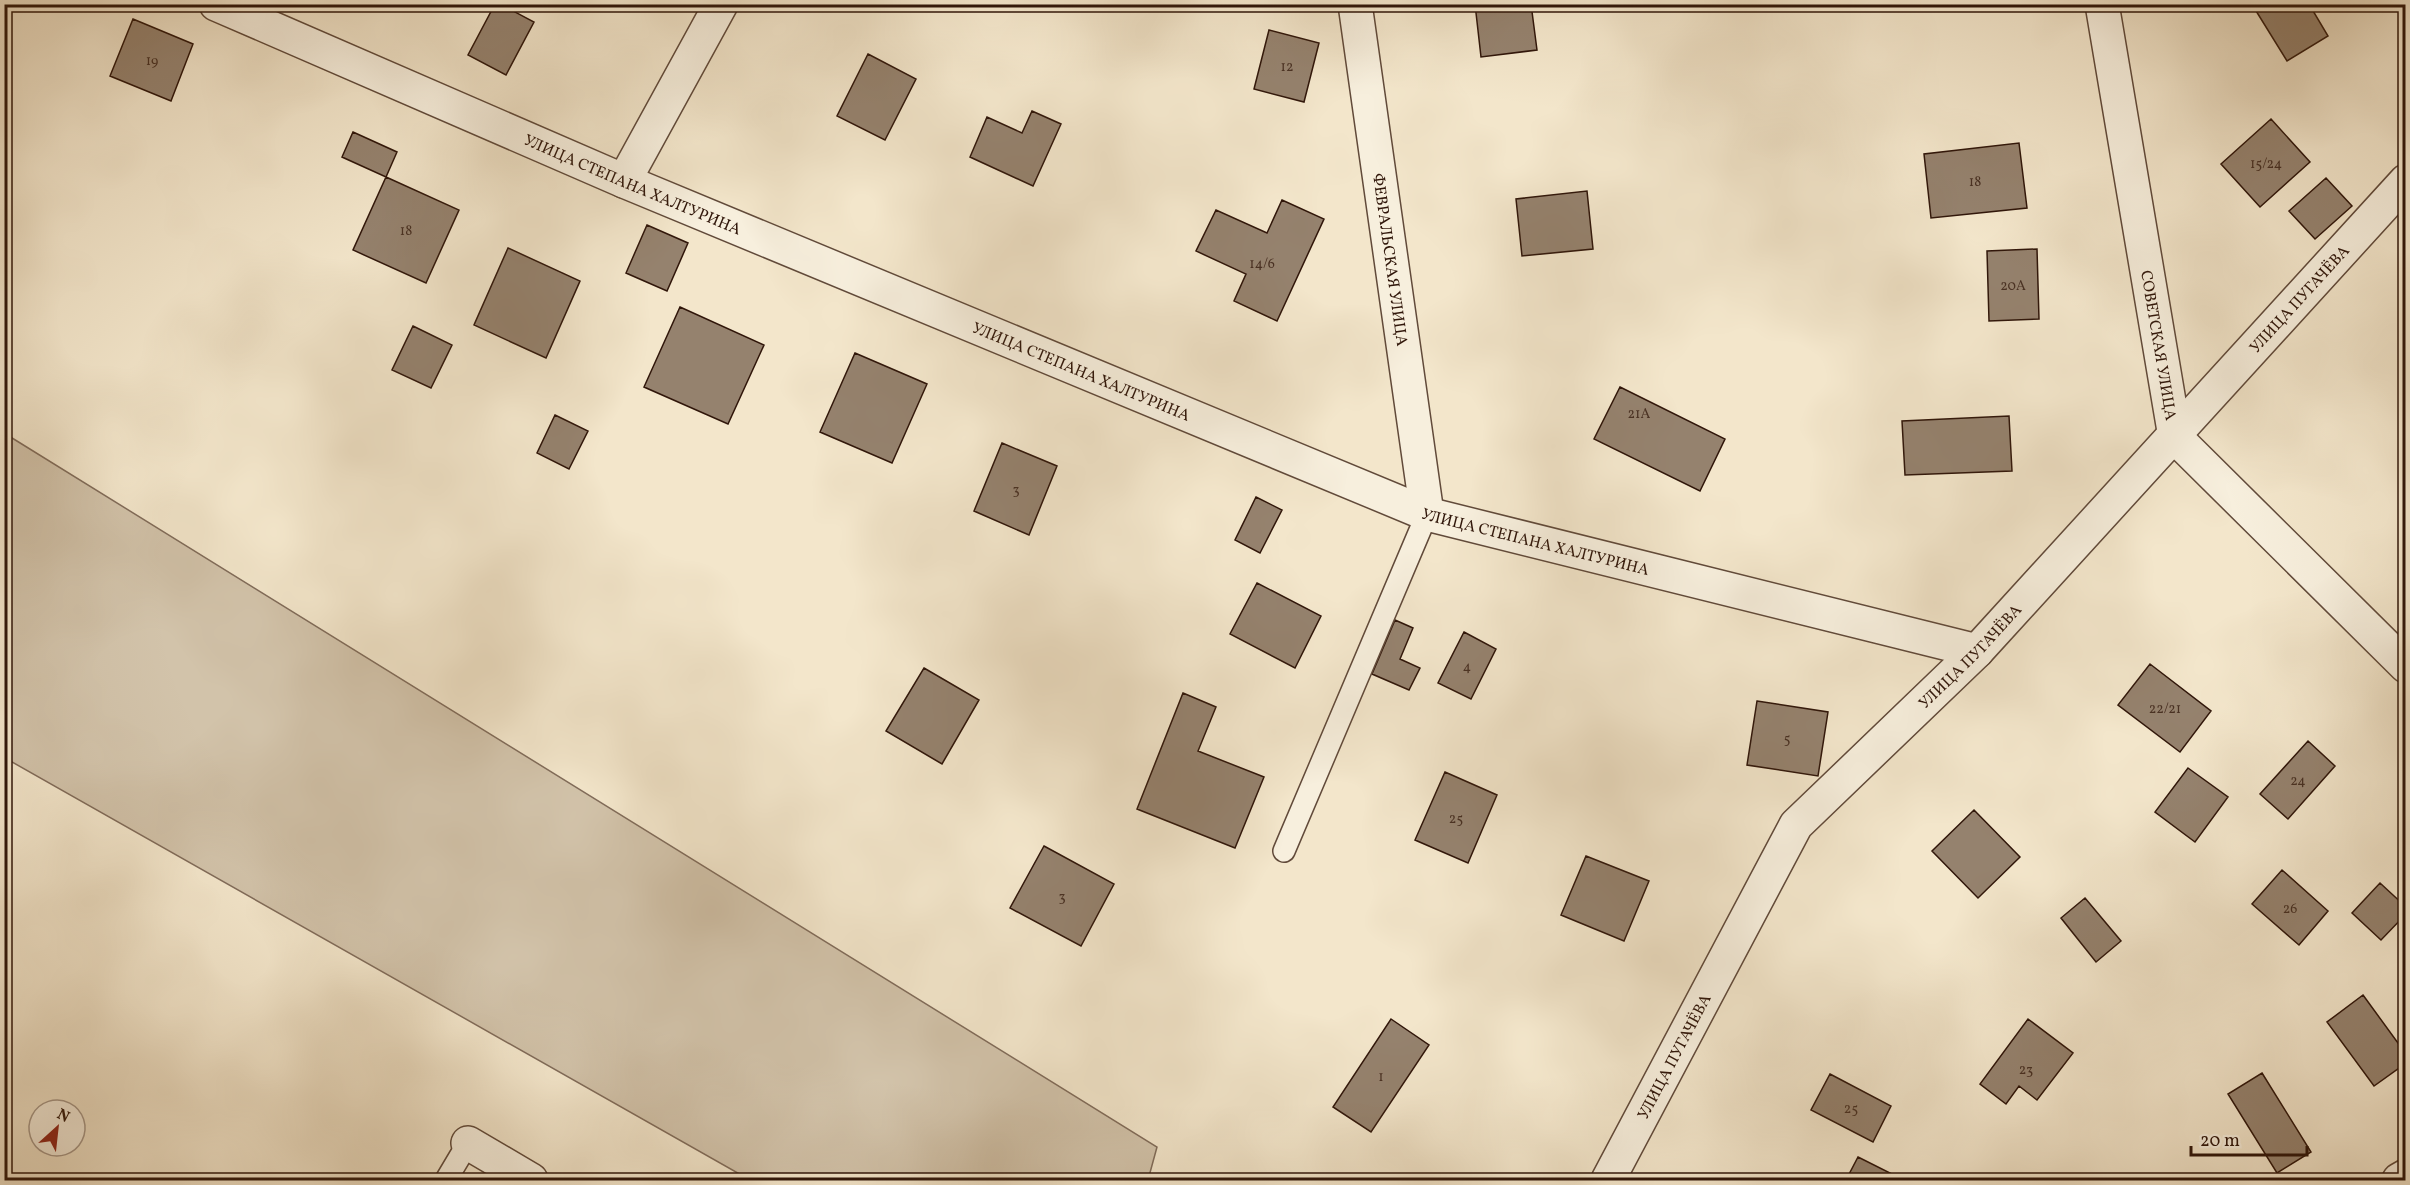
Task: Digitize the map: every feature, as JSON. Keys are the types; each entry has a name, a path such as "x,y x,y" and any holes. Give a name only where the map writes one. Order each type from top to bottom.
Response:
{"street":[{"name":"УЛИЦА СТЕПАНА ХАЛТУРИНА","path":"216,4 624,181 1427,514 1977,651"},
{"path":"624,181 721,4"},
{"name":"ФЕВРАЛЬСКАЯ УЛИЦА","path":"1355,4 1427,514"},
{"name":"СОВЕТСКАЯ УЛИЦА","path":"2102,4 2175,437 2406,666"},
{"name":"УЛИЦА ПУГАЧЁВА","path":"1608,1180 1796,825 1977,651 2175,437 2406,181"},
{"path":"468,1143 531,1180"},
{"path":"2399,1180 2406,1176"}],"lane":[{"path":"1284,851 1427,514"},
{"path":"446,1180 468,1143"}],"shaded area":[{"path":"4,433 1157,1147 1148,1180 750,1180 5,758"}],"building":[{"path":"495,4 500,4 534,22 506,75 468,55"},
{"path":"1475,4 1531,4 1537,50 1481,57"},
{"path":"2255,4 2309,4 2328,36 2287,61 2253,6"},
{"path":"133,19 193,44 171,101 110,76"},
{"path":"1269,30 1319,43 1304,102 1254,89"},
{"path":"868,54 916,79 885,140 837,116"},
{"path":"1032,111 1061,124 1033,186 970,157 987,117 1022,133"},
{"path":"2271,119 2310,162 2260,207 2221,164"},
{"path":"353,132 397,152 386,177 342,157"},
{"path":"2019,143 2027,208 1931,218 1924,154"},
{"path":"386,177 459,210 426,283 353,250"},
{"path":"2326,178 2352,206 2315,239 2289,211"},
{"path":"1587,191 1593,249 1522,256 1516,199"},
{"path":"1282,200 1324,219 1277,321 1234,301 1246,274 1196,251 1216,210 1267,233"},
{"path":"647,225 688,243 667,291 626,273"},
{"path":"508,248 580,281 546,358 474,325"},
{"path":"2037,249 2039,319 1989,321 1987,251"},
{"path":"680,307 764,345 728,424 644,387"},
{"path":"413,326 452,345 431,388 392,370"},
{"path":"855,353 927,384 892,463 820,432"},
{"path":"1620,387 1725,439 1700,491 1594,439"},
{"path":"555,415 588,431 569,469 537,453"},
{"path":"2009,416 2012,471 1905,475 1902,421"},
{"path":"1002,443 1057,466 1029,535 974,511"},
{"path":"1256,497 1282,510 1260,553 1235,540"},
{"path":"1257,583 1321,616 1295,668 1230,634"},
{"path":"1395,620 1413,628 1400,659 1420,668 1409,690 1372,674"},
{"path":"1464,632 1496,649 1471,699 1438,683"},
{"path":"2150,664 2211,711 2180,752 2118,705"},
{"path":"924,668 979,700 942,764 886,731"},
{"path":"1183,693 1216,707 1198,751 1264,777 1235,848 1137,809"},
{"path":"1757,701 1828,712 1818,776 1747,765"},
{"path":"2308,741 2335,766 2288,819 2260,794"},
{"path":"2188,768 2228,797 2195,842 2155,812"},
{"path":"1445,772 1497,795 1468,863 1415,840"},
{"path":"1974,810 2020,857 1978,898 1932,851"},
{"path":"1044,846 1114,884 1081,946 1010,908"},
{"path":"1586,856 1649,881 1624,941 1561,915"},
{"path":"2282,870 2328,911 2299,945 2252,904"},
{"path":"2380,883 2406,907 2406,914 2381,940 2352,913"},
{"path":"2085,898 2121,941 2096,962 2061,918"},
{"path":"2363,995 2406,1054 2406,1063 2374,1086 2327,1022"},
{"path":"1391,1019 1429,1045 1371,1132 1333,1107"},
{"path":"2028,1019 2073,1053 2037,1100 2019,1086 2006,1104 1980,1084"},
{"path":"2262,1073 2311,1152 2277,1173 2228,1094"},
{"path":"1830,1074 1891,1106 1873,1142 1811,1110"},
{"path":"1858,1157 1898,1177 1896,1180 1846,1180"}]}
